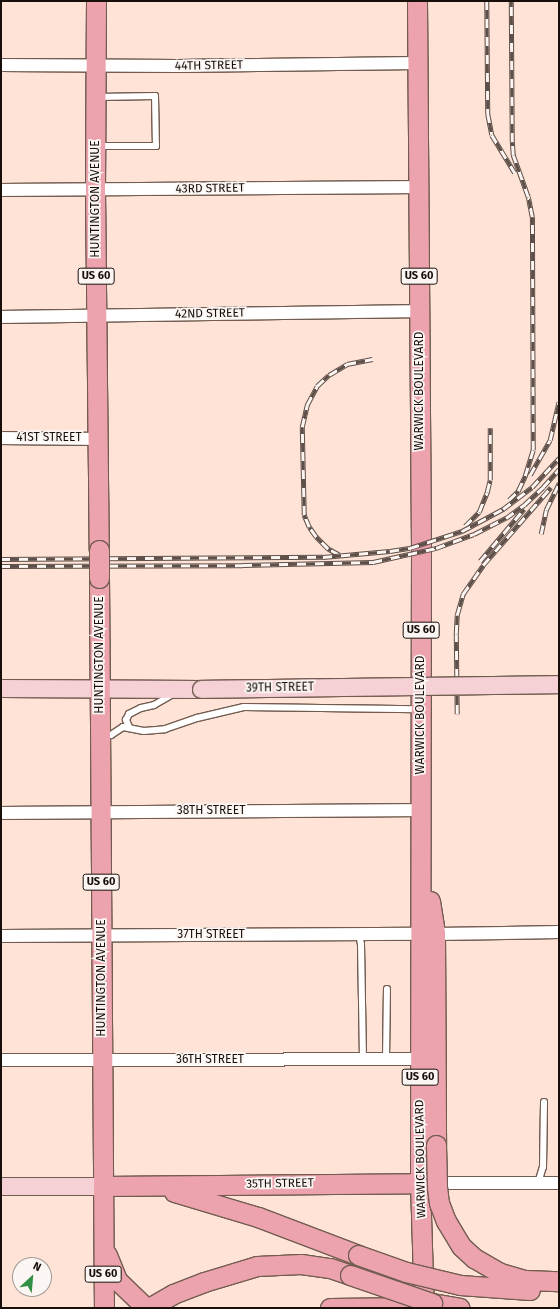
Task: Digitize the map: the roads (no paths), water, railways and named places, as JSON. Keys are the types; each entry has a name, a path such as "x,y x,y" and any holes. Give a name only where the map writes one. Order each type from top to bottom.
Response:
{"main road":[{"name":"HUNTINGTON AVENUE","path":"96,1 95,190 104,1308"},
{"name":"WARWICK BOULEVARD","path":"417,1 421,847 428,934 420,1058 420,1183 424,1308"},
{"name":"39TH STREET","path":"1,688 201,689 559,684"},
{"path":"428,934 437,1187 439,1203 446,1221 461,1246 474,1258 500,1273 525,1280 559,1281"},
{"name":"35TH STREET","path":"1,1186 420,1183"},
{"path":"147,1186 235,1210 406,1272 460,1285 523,1290 559,1290"},
{"path":"103,1241 117,1280 146,1308"},
{"path":"149,1308 168,1297 185,1290 257,1266 301,1264 330,1268 432,1303 460,1308"},
{"path":"330,1308 424,1308"}],"street":[{"name":"44TH STREET","path":"1,66 181,66 418,63"},
{"name":"43RD STREET","path":"1,190 418,187"},
{"name":"42ND STREET","path":"1,317 419,311"},
{"name":"41ST STREET","path":"1,438 98,438"},
{"name":"38TH STREET","path":"1,813 421,810"},
{"name":"37TH STREET","path":"1,936 559,932"},
{"name":"36TH STREET","path":"1,1060 420,1058"},
{"name":"35TH STREET","path":"420,1183 559,1183"}],"lane":[{"path":"95,146 156,146 156,96 96,97"},
{"path":"129,727 126,720 133,711 154,705 181,689"},
{"path":"100,735 111,735 123,727 144,731 165,729 197,718 244,707 421,709"},
{"path":"359,934 361,944 363,1059"},
{"path":"386,1059 387,989"},
{"path":"538,1183 543,1167 544,1102"}],"railway":[{"path":"487,1 488,114 492,135 515,173"},
{"path":"509,500 518,491 525,476 533,450 532,217 528,197 513,155 511,1"},
{"path":"339,555 328,549 316,537 309,527 304,515 302,427 307,405 317,386 329,375 347,364 373,359"},
{"path":"530,475 550,440 559,402"},
{"path":"465,526 479,512 487,492 490,480 490,428"},
{"path":"1,559 323,557 410,548 462,531 503,509 532,487 559,458"},
{"path":"1,566 243,565 373,562 436,548 474,534 506,518 524,505 559,469"},
{"path":"541,534 546,510 559,483"},
{"path":"457,714 456,634 457,615 463,594 483,565 551,487"},
{"path":"480,561 524,509"}]}
